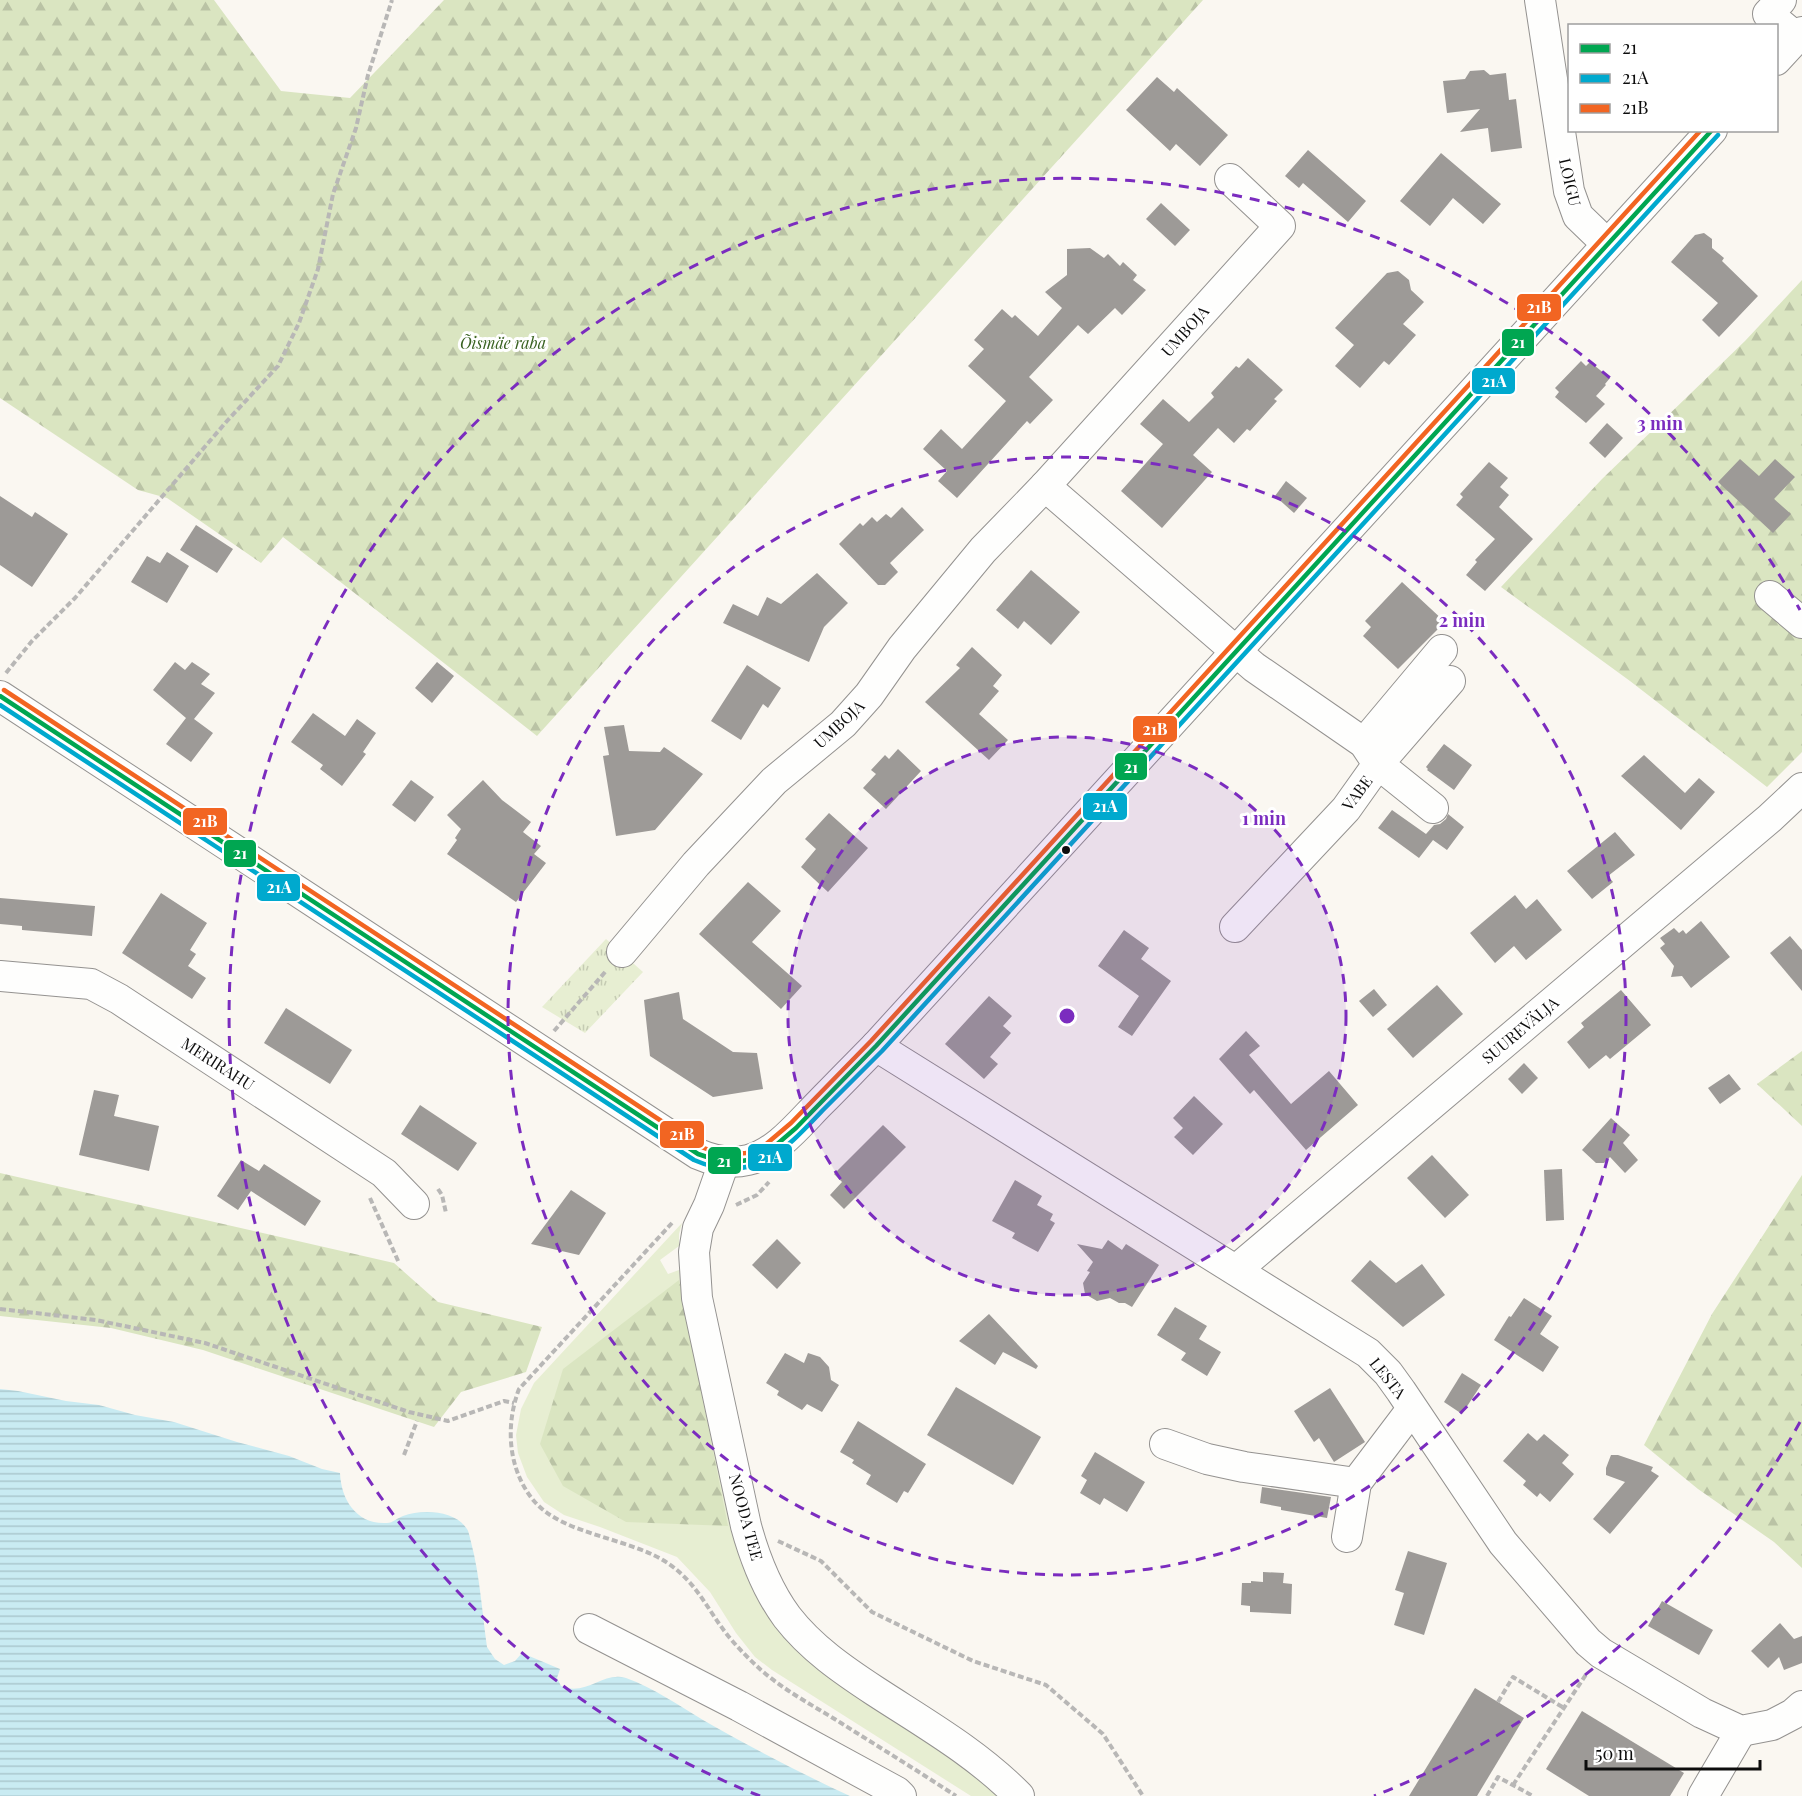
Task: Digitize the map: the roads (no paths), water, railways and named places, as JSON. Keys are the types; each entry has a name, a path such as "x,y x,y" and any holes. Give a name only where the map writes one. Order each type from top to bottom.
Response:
{"street":[{"name":"LOIGU","path":"1540,0 1569,191 1578,216 1607,244"},
{"path":"1778,58 1799,35 1768,14 1781,0"},
{"path":"0,696 698,1154 724,1162 746,1161 775,1146 876,1046 1710,132"},
{"name":"UMBOJA","path":"622,952 696,864 774,781 843,724 869,695 902,648 983,550 1045,486 1280,226 1230,180"},
{"path":"1045,486 1254,667 1371,754 1433,808"},
{"path":"1770,596 1802,623"},
{"path":"1371,754 1442,650"},
{"path":"1371,754 1450,681"},
{"name":"VABE","path":"1235,927 1346,809 1371,754"},
{"name":"SUUREVÄLJA","path":"1236,1270 1770,818 1802,788"},
{"name":"MERIRAHU","path":"0,976 91,984 119,999 384,1173 414,1204"},
{"name":"LESTA","path":"876,1046 1368,1353 1388,1373 1503,1543 1587,1642 1601,1653 1702,1713 1741,1731"},
{"name":"NOODA TEE","path":"724,1162 709,1205 698,1228 694,1252 697,1298 746,1526 755,1558 768,1587 788,1618 843,1670 977,1758 1018,1796"},
{"path":"1347,1538 1356,1484 1412,1409"},
{"path":"1165,1444 1207,1459 1244,1467 1356,1484"},
{"path":"590,1629 739,1706 901,1796"},
{"path":"1703,1796 1741,1731 1772,1725 1793,1714 1802,1706"}],"water":[{"path":"0,1389 99,1405 174,1422 340,1473 347,1501 359,1515 376,1523 389,1523 419,1512 438,1513 455,1518 469,1533 479,1581 487,1647 495,1659 504,1665 515,1661 522,1653 560,1669 557,1678 561,1686 570,1689 610,1678 626,1678 656,1692 757,1750 850,1796 0,1796"}],"park label":[{"name":"Õismäe raba","path":"503,343"}]}
